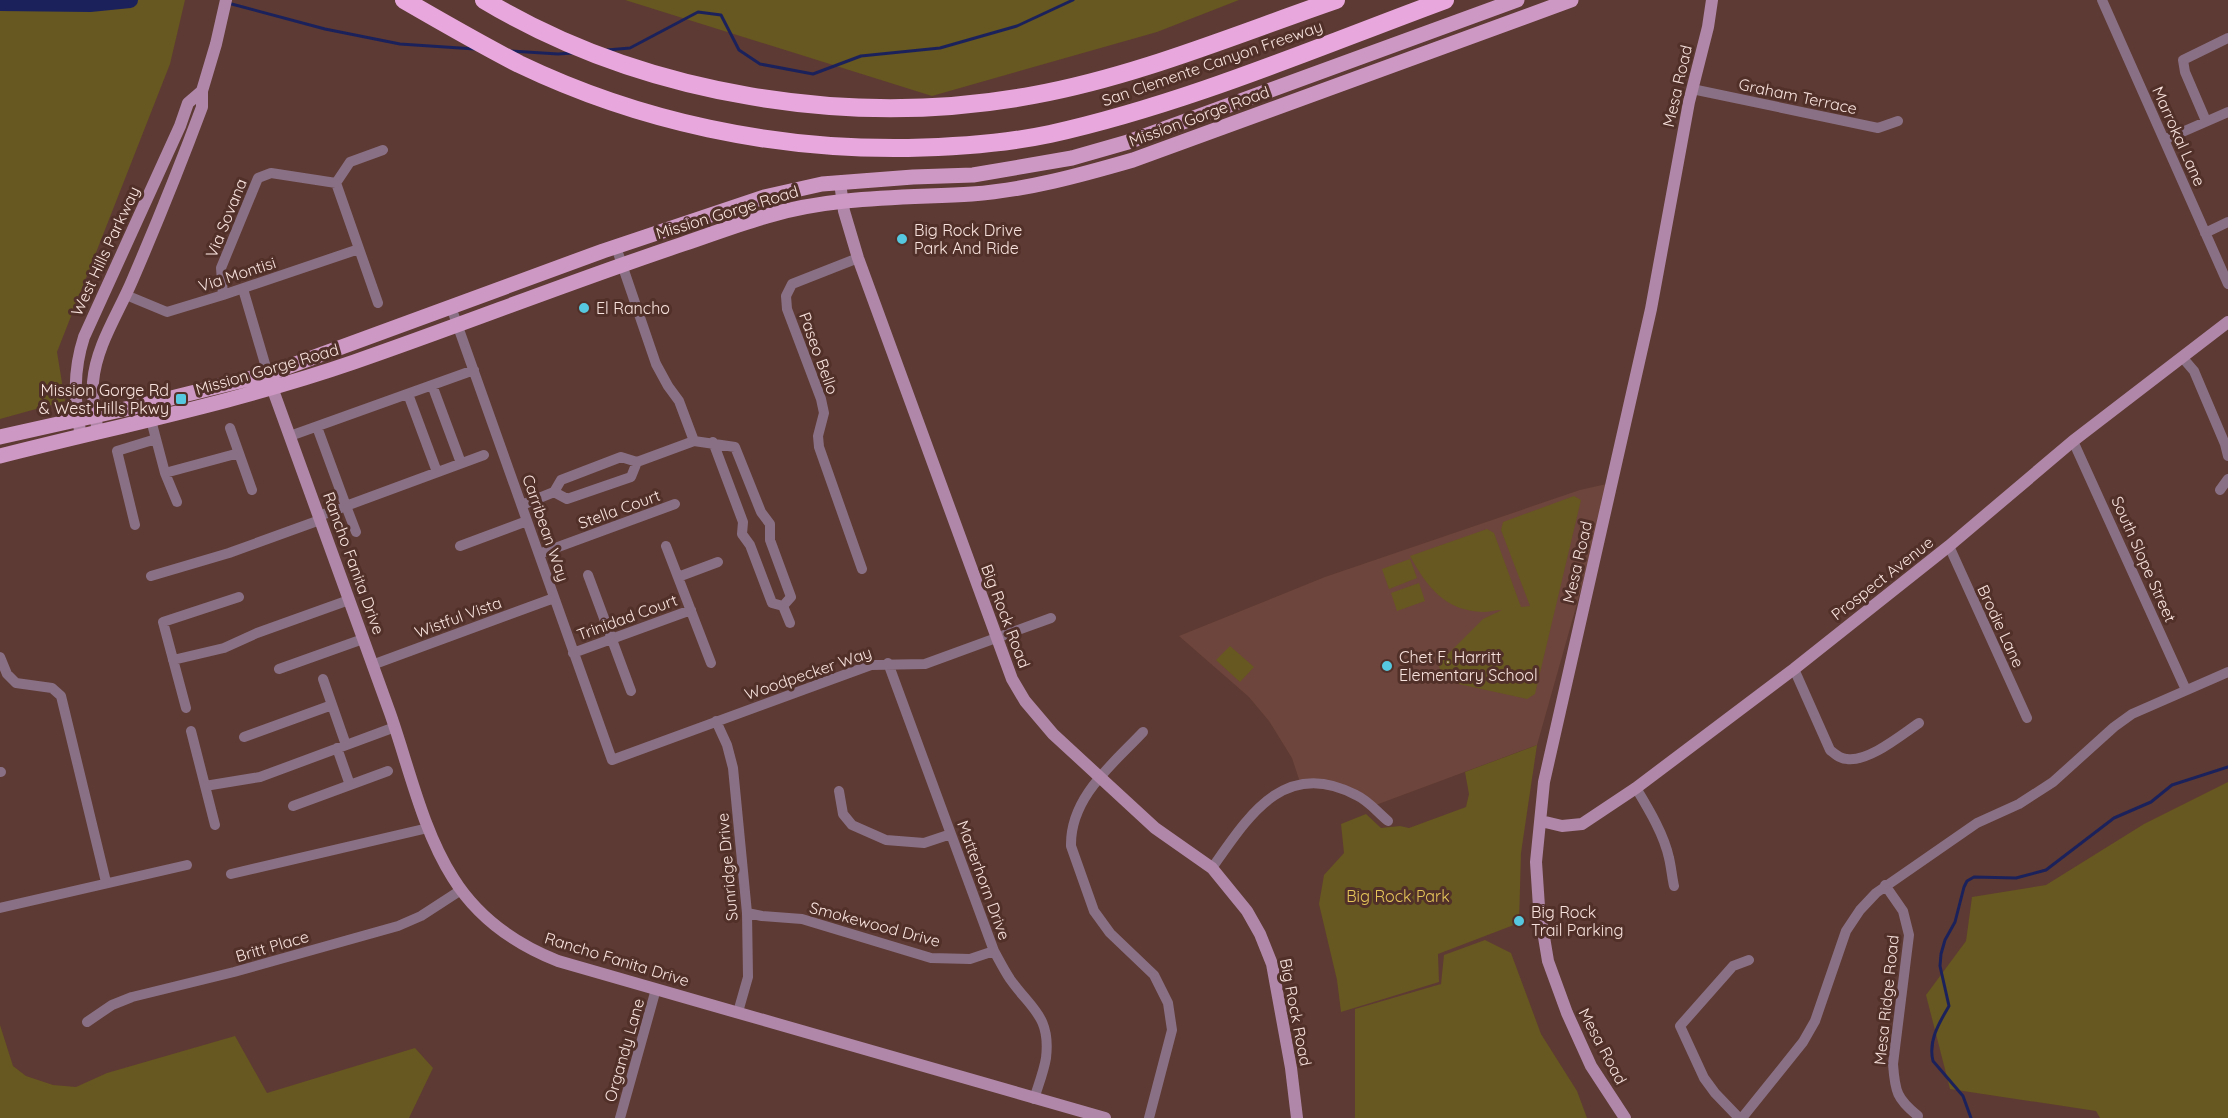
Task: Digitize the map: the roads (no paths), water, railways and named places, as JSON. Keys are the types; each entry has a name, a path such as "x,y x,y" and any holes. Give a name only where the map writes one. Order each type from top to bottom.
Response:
{"highway":[{"name":"San Clemente Canyon Freeway","path":"404,0 522,65 594,95 653,114 759,139 810,145 873,148 975,145 1047,135 1123,116 1196,92 1444,0"},
{"name":"San Clemente Canyon Freeway","path":"484,0 559,38 660,75 745,95 842,107 968,105 1035,95 1127,72 1336,0"}],"main road":[{"name":"Mission Gorge Road","path":"0,456 151,420 270,380 451,307 616,247 764,197 805,187 973,175 1072,158 1128,142 1517,0"},
{"name":"Mission Gorge Road","path":"0,437 353,362 622,265 767,215 808,205 908,195 974,194 1070,178 1133,160 1571,0"},
{"path":"516,303 516,296 519,292 549,279 550,271"}],"street":[{"name":"West Hills Parkway","path":"98,432 93,382 97,359 165,206 202,107 202,91 226,0"},
{"name":"Mesa Road","path":"1625,1118 1591,1066 1567,1013 1548,961 1539,907 1536,862 1544,782 1651,309 1692,90 1708,27 1712,0"},
{"name":"Marrokal Lane","path":"2102,0 2228,284"},
{"path":"2206,122 2185,72 2183,60 2228,38"},
{"name":"Graham Terrace","path":"1692,90 1878,128 1898,121"},
{"name":"West Hills Parkway","path":"81,436 75,378 78,354 87,329 113,277 180,126 188,103 202,91"},
{"path":"2164,140 2228,112"},
{"path":"378,303 336,183 350,162 383,150"},
{"name":"Via Sovana","path":"223,295 221,268 258,178 271,173 336,183"},
{"name":"Big Rock Road","path":"840,183 842,201 858,258 1006,667 1025,701 1053,734 1155,828 1212,868 1247,911 1269,954 1291,1068 1297,1118"},
{"path":"2205,233 2228,222"},
{"path":"616,247 656,364 668,386 680,401 694,441"},
{"name":"Via Montisi","path":"126,295 167,312 243,289 359,249"},
{"name":"Paseo Bello","path":"858,258 792,284 786,296 787,309 821,399 824,413 818,436 819,447 862,569"},
{"path":"243,289 270,380"},
{"name":"Carribean Way","path":"451,307 612,760"},
{"name":"Prospect Avenue","path":"1541,821 1562,826 1582,824 1636,788 1794,669 1948,546 2073,441 2228,322"},
{"path":"2182,357 2194,371 2228,456"},
{"path":"290,436 474,370"},
{"name":"Rancho Fanita Drive","path":"270,380 429,828 446,866 461,890 495,926 531,950 558,961 1105,1118"},
{"path":"432,385 461,463"},
{"path":"408,394 437,472"},
{"path":"151,420 165,473 177,502"},
{"path":"317,427 356,532"},
{"path":"230,428 252,490"},
{"path":"135,525 117,451 156,439"},
{"path":"522,505 554,492 561,480 621,457 637,462 694,441 735,447 761,512 770,524 770,536 791,597 783,606"},
{"name":"South Slope Street","path":"2073,441 2186,690"},
{"path":"716,443 743,522 742,534 750,545 772,603 783,606"},
{"path":"165,473 239,453"},
{"path":"151,576 229,553 346,506 484,455"},
{"path":"554,492 567,499 631,477 637,462"},
{"path":"2220,490 2228,479"},
{"name":"Stella Court","path":"539,554 675,504"},
{"path":"460,546 527,520"},
{"path":"750,545 761,543 770,536"},
{"path":"666,546 711,663"},
{"name":"Brodie Lane","path":"1948,546 2027,718"},
{"path":"678,577 718,562"},
{"path":"588,575 631,691"},
{"path":"186,708 163,622 239,597"},
{"name":"Wistful Vista","path":"372,664 554,597"},
{"path":"173,660 224,648 257,633 349,600"},
{"path":"783,606 790,622"},
{"name":"Trinidad Court","path":"573,653 691,610"},
{"name":"Woodpecker Way","path":"612,760 871,665 925,664 1051,618"},
{"path":"279,669 363,639"},
{"path":"0,657 7,674 16,683 52,688 61,696 106,882"},
{"name":"Matterhorn Drive","path":"888,663 994,951 1011,980 1036,1009 1047,1035 1046,1059 1034,1099"},
{"path":"1794,669 1830,750 1839,757 1848,759 1865,757 1919,723"},
{"path":"1749,960 1733,966 1680,1026 1704,1078 1715,1093 1741,1118 1803,1042 1815,1021 1846,931 1860,910 1885,885 1977,823 2019,804 2053,782 2123,720 2228,672"},
{"path":"323,680 332,705 350,785"},
{"path":"244,737 332,705"},
{"name":"Sunridge Drive","path":"716,721 727,745 733,768 747,913 748,977 738,1012"},
{"path":"205,786 260,777 395,727"},
{"path":"191,731 215,825"},
{"path":"1143,732 1100,778 1081,803 1072,828 1071,846 1094,911 1110,933 1154,975 1168,1002 1172,1030 1149,1118"},
{"path":"293,806 388,771"},
{"path":"1212,868 1257,808 1273,795 1291,787 1321,784 1341,789 1373,806 1388,821"},
{"path":"1636,788 1670,859 1669,866 1674,886"},
{"path":"839,791 843,814 852,825 886,840 924,843 951,834"},
{"path":"231,874 429,828"},
{"path":"0,908 187,865"},
{"name":"Mesa Ridge Road","path":"1885,885 1903,910 1909,935 1893,1064 1895,1080 1901,1102 1918,1116"},
{"name":"Britt Place","path":"87,1022 112,1005 132,998 398,926 421,916 461,890"},
{"name":"Smokewood Drive","path":"747,913 802,919 931,958 970,959 994,951"},
{"name":"Organdy Lane","path":"620,1118 656,989"}],"waterway":[{"path":"0,3 90,4 130,0"},
{"path":"607,50 630,48 698,12 721,15 739,50 760,64 813,74 861,56 940,48 1017,26 1073,0"},
{"path":"228,3 325,29 400,44 475,49"},
{"path":"511,51 573,53"},
{"path":"1971,1118 1963,1096 1933,1061 1932,1054 1935,1032 1949,1006 1940,966 1941,954 1945,940 1955,922 1967,881 1974,877 2016,878 2046,870 2114,818 2151,802 2172,785 2228,767"}],"place":[{"name":"Big Rock Drive Park And Ride","path":"902,239"},
{"name":"El Rancho","path":"584,308"},
{"name":"Mission Gorge Rd & West Hills Pkwy","path":"181,399"},
{"name":"Chet F. Harritt Elementary School","path":"1387,666"},
{"name":"Big Rock Trail Parking","path":"1519,921"}],"park label":[{"name":"Big Rock Park","path":"1398,896"}]}
